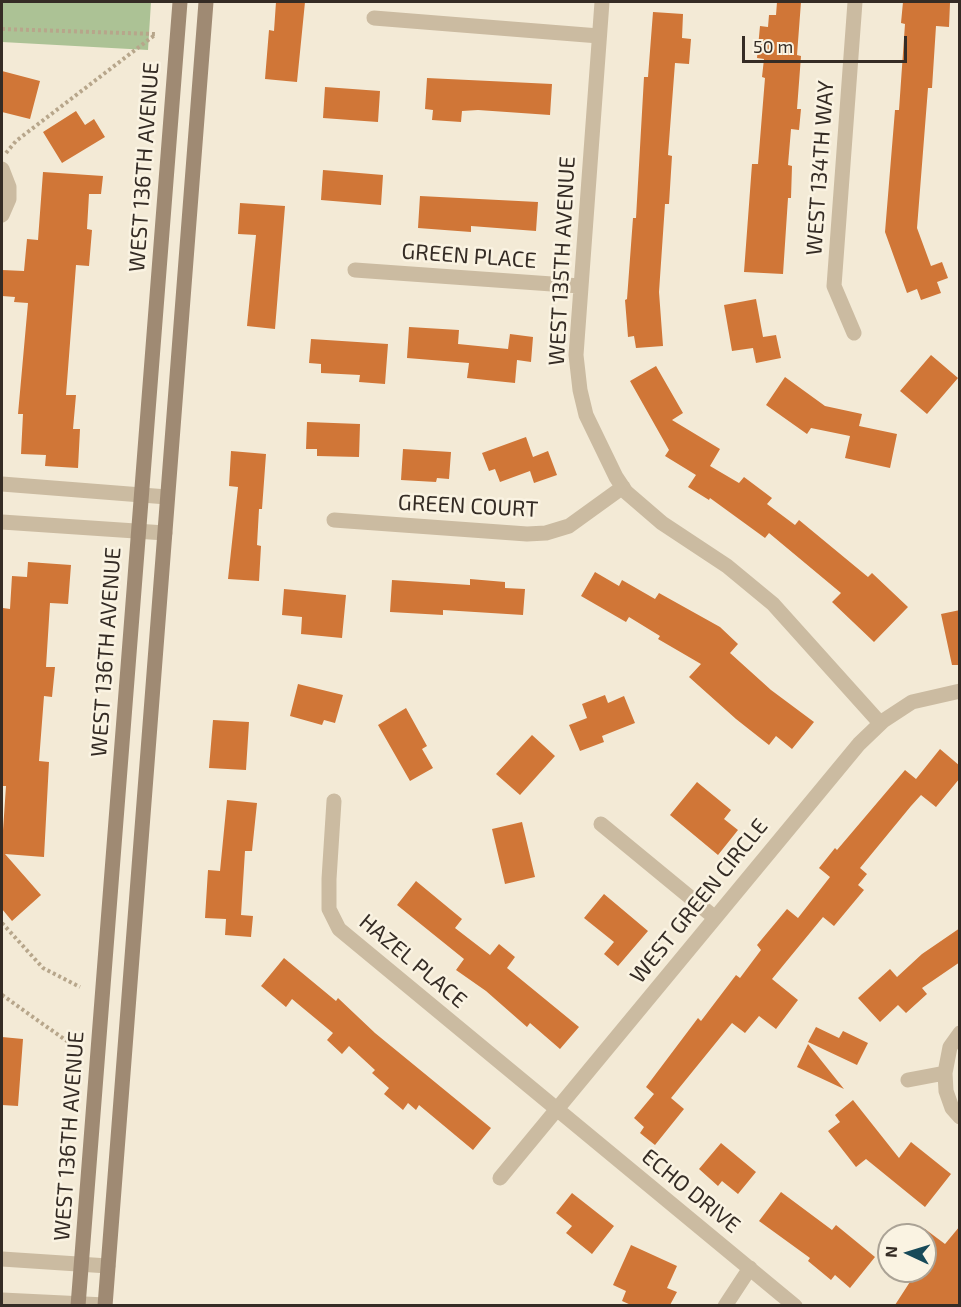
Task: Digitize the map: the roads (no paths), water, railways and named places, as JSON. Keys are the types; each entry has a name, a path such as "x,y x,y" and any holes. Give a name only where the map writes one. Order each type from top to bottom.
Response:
{"main road":[{"name":"WEST 136TH AVENUE","path":"78,1304 180,2"},
{"path":"105,1305 206,2"}],"street":[{"name":"WEST 135TH AVENUE","path":"602,2 579,286 576,355 580,390 586,415 622,487 662,523 727,566 773,604 880,723"},
{"name":"WEST 134TH WAY","path":"854,333 834,286 855,2"},
{"path":"374,18 599,36"},
{"path":"2,169 9,186 9,199 2,215"},
{"name":"GREEN PLACE","path":"355,270 579,286"},
{"path":"2,484 167,496"},
{"name":"GREEN COURT","path":"334,520 527,534 546,533 569,526 622,487"},
{"path":"2,522 165,533"},
{"name":"WEST GREEN CIRCLE","path":"500,1178 558,1111 714,917 859,744 880,723 912,702 960,690"},
{"name":"HAZEL PLACE","path":"334,801 329,909 339,929 558,1111"},
{"path":"601,824 714,917"},
{"path":"960,1033 950,1047 945,1073 946,1091 952,1108 960,1116"},
{"path":"908,1080 945,1073"},
{"name":"ECHO DRIVE","path":"558,1111 795,1305"},
{"path":"2,1259 108,1266"},
{"path":"725,1305 750,1268"},
{"path":"2,1300 105,1305"}]}
